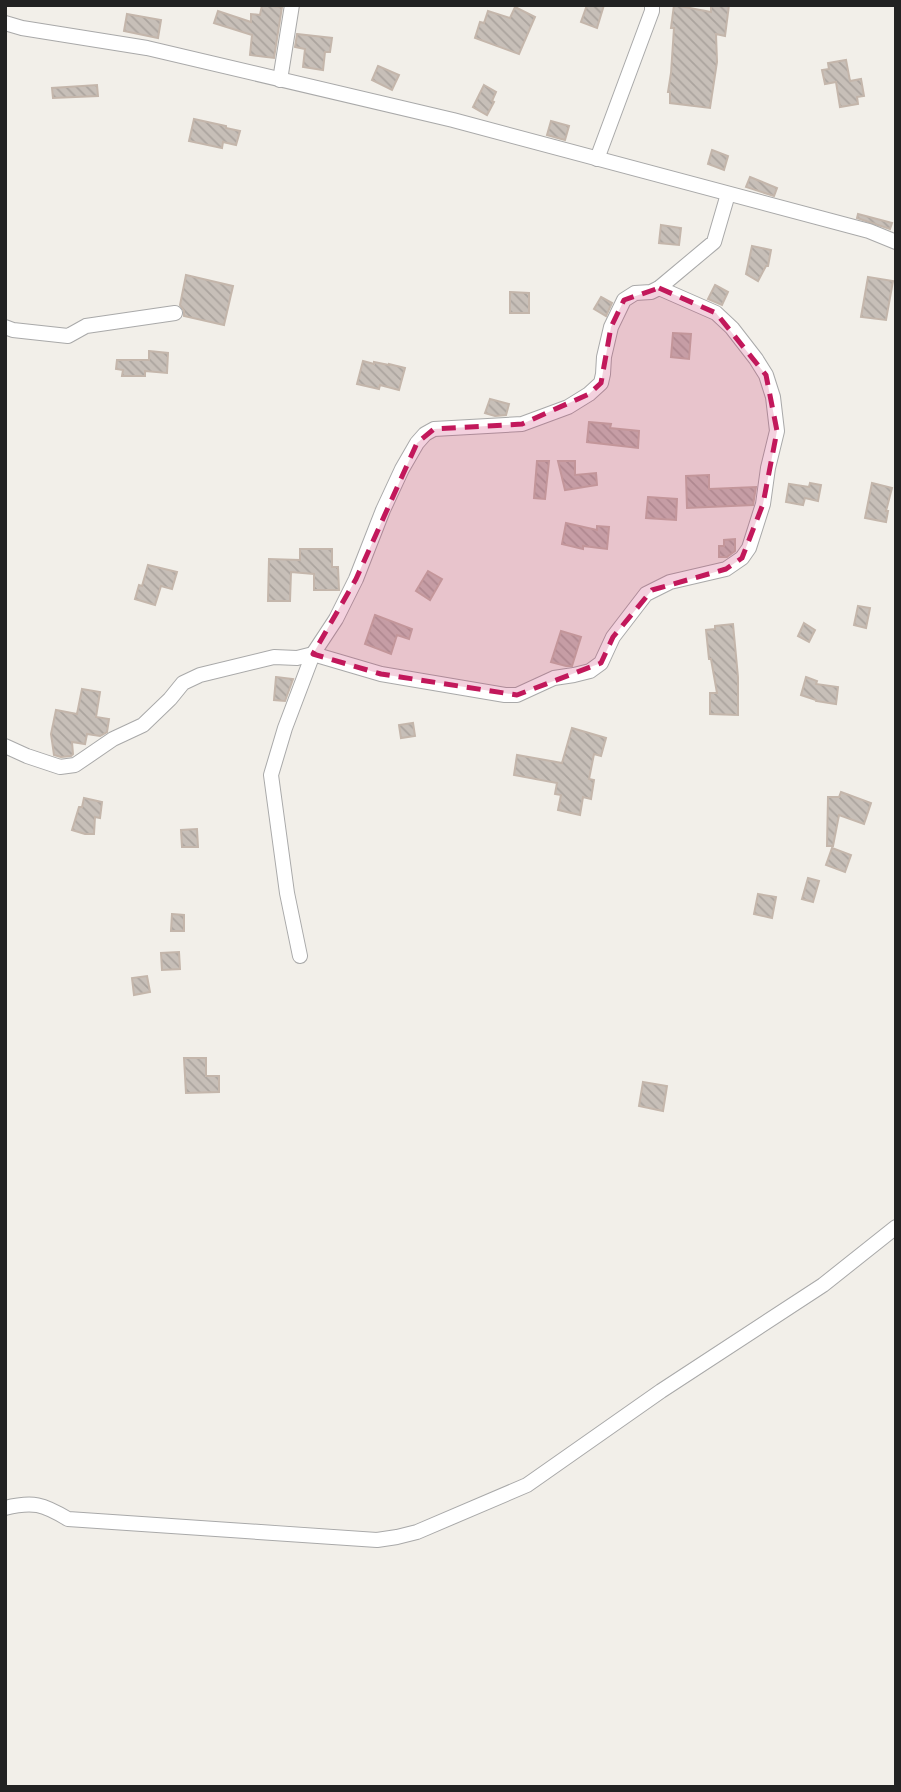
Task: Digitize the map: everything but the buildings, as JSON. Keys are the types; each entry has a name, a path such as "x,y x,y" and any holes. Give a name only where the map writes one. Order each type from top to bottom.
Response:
{"street":[{"path":"280,80 292,5"},
{"path":"597,159 652,5"},
{"path":"5,23 147,48 453,120 869,231 896,242"},
{"path":"300,956 287,893 271,775 285,728 313,654 336,619 356,579 383,510 416,443 434,429 522,424 568,407 589,394 601,383 611,327 624,300 635,293 651,292 659,288 714,242 728,194"},
{"path":"5,746 60,767 75,765 113,739 143,725 183,683 200,675 274,657 297,658 313,654 381,674 505,695 517,695 554,678 590,671 601,663 613,637 646,594 670,582 726,569 742,558 749,548 763,504 777,431 773,397 766,375 732,328 716,313 659,288"},
{"path":"5,327 68,337 86,326 175,313"},
{"path":"5,1508 30,1503 44,1506 68,1519 377,1540 417,1532 527,1485 661,1391 823,1285 896,1227"}],"highlighted area":[{"path":"659,288 716,313 766,375 777,431 763,504 742,558 726,569 652,590 613,637 601,663 517,695 381,674 313,654 356,579 417,443 434,429 522,424 589,394 601,383 611,327 624,300"}]}
